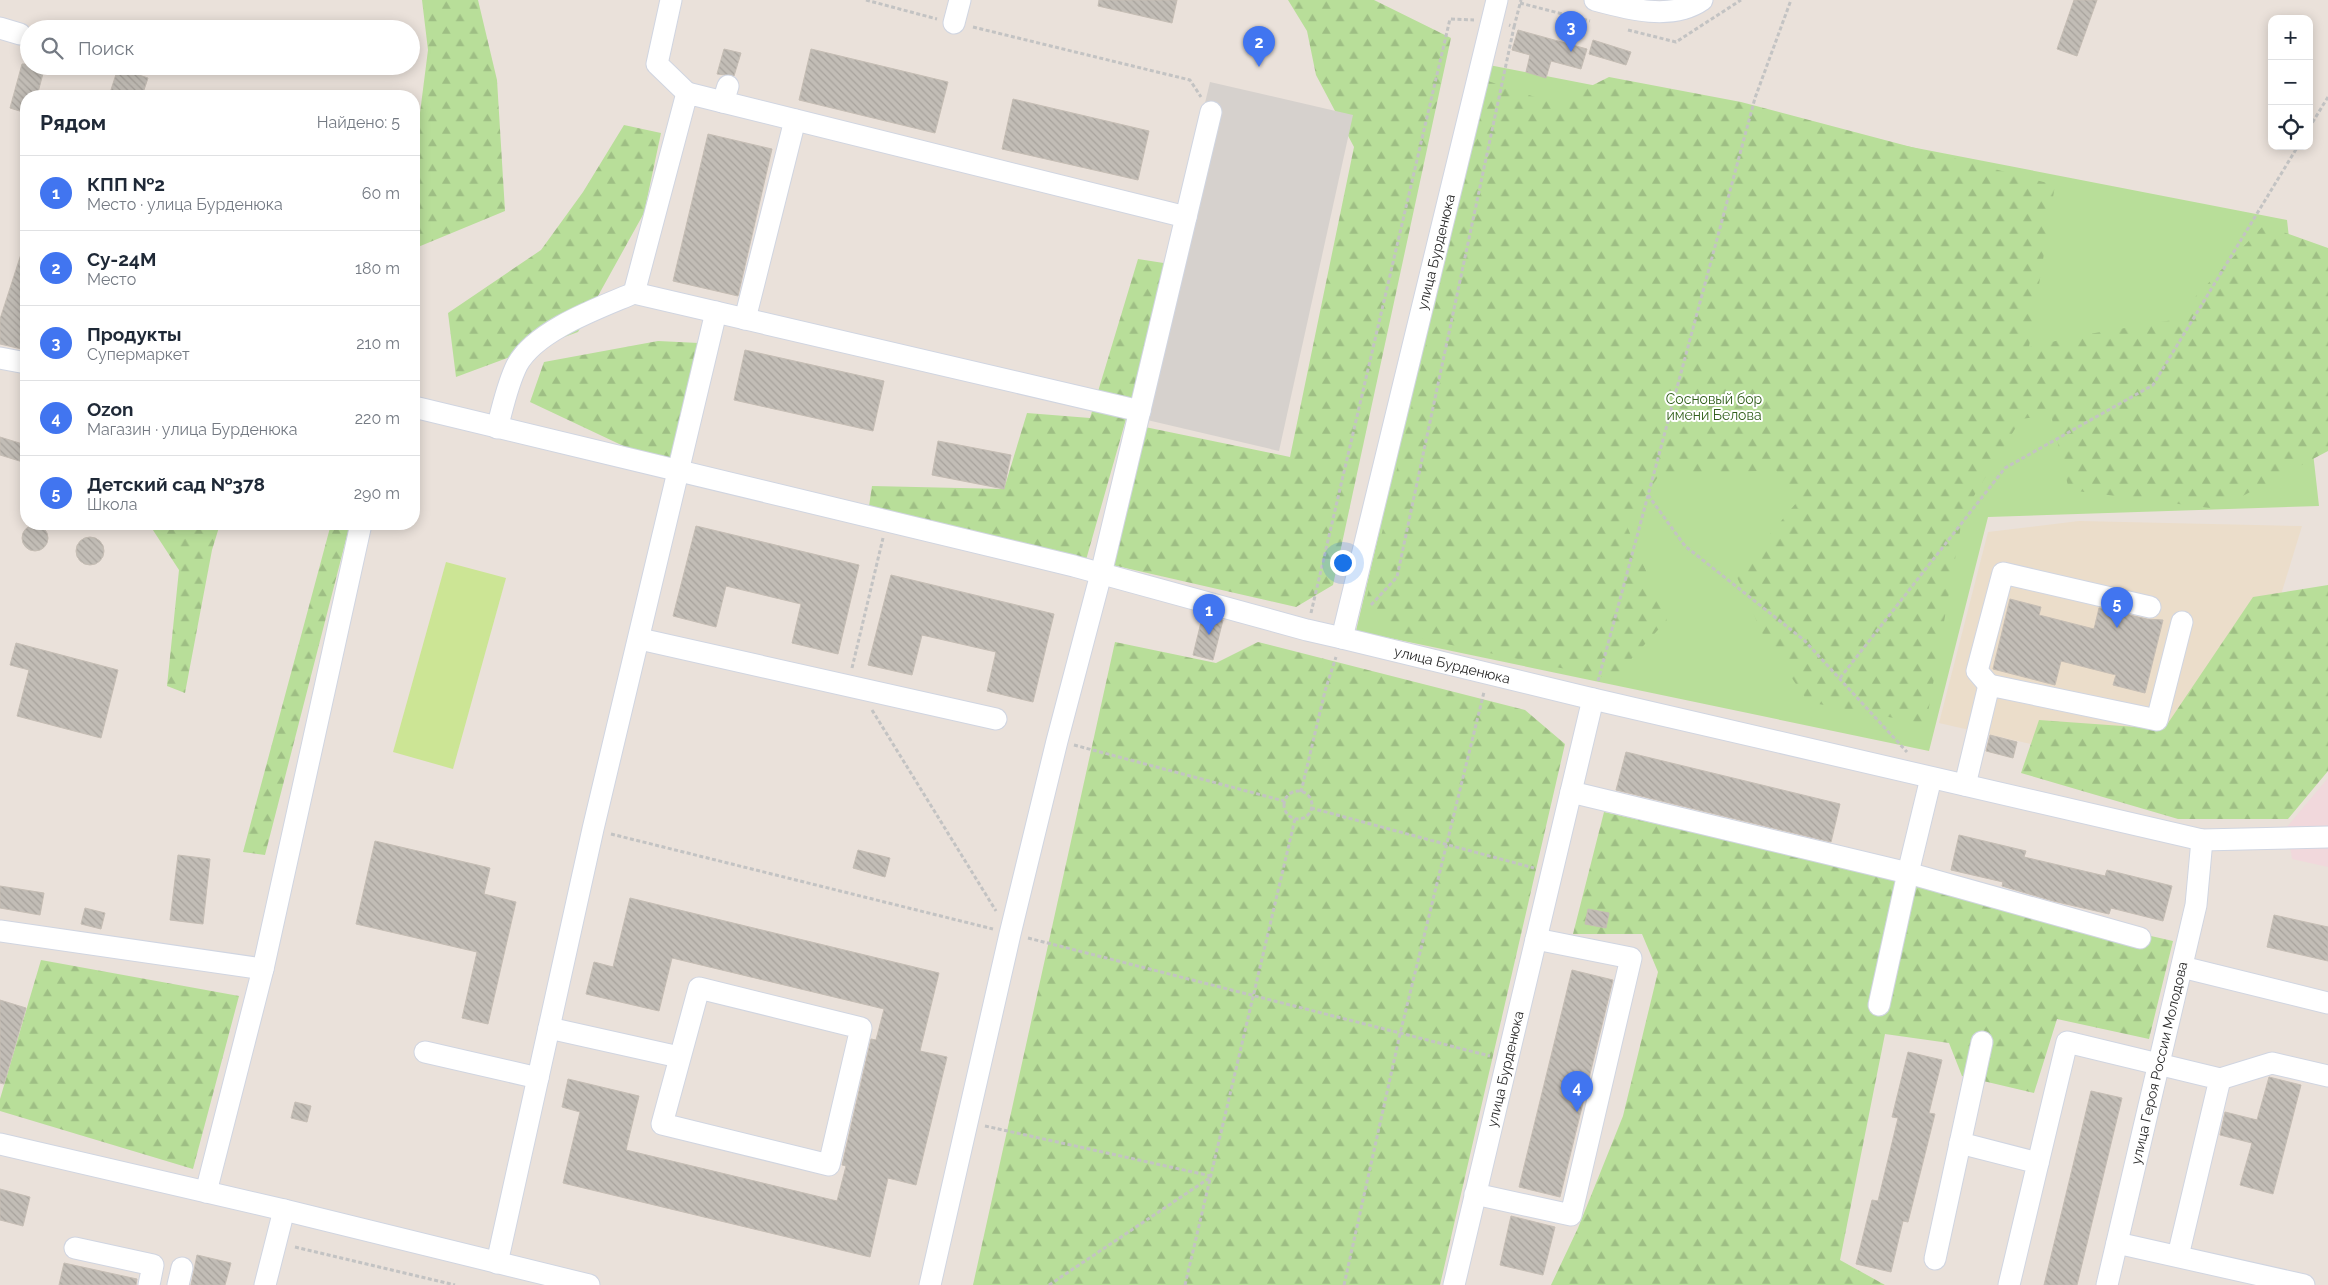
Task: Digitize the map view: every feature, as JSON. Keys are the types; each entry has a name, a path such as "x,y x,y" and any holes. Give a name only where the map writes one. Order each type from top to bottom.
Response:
{"street":[{"path":"671,0 657,64 688,93 726,94 795,120 1186,217"},
{"path":"954,23 960,0"},
{"name":"улица Бурденюка","path":"1454,1285 1593,699 1342,638 1497,0"},
{"path":"1595,0 1613,5 1671,13 1702,0"},
{"path":"634,293 688,93"},
{"path":"930,1285 1010,934 1057,741 1101,574 1211,112"},
{"path":"745,319 795,120"},
{"path":"497,428 509,384 518,364 531,346 577,318 634,293 1140,411"},
{"path":"497,1263 593,829 640,639 716,312"},
{"path":"0,358 20,362"},
{"path":"420,409 1101,574 1342,638"},
{"path":"206,1192 262,969 360,530"},
{"path":"2150,607 2003,573 1977,672 1990,686 2157,720 2182,622"},
{"path":"640,639 996,719"},
{"path":"1965,785 1990,686"},
{"path":"1593,699 2202,840 2328,837"},
{"path":"1879,1005 1931,778"},
{"path":"1571,792 1908,873 2140,938"},
{"name":"улица Героя России Молодова","path":"2107,1285 2196,905 2202,840"},
{"path":"0,930 262,969"},
{"path":"1475,1194 1571,1215 1632,958 1536,938"},
{"path":"2182,967 2328,1004"},
{"path":"699,988 861,1028 829,1165 662,1124 679,1057 699,988"},
{"path":"549,1028 679,1057"},
{"path":"1935,1259 1982,1042"},
{"path":"2009,1285 2067,1042 2220,1079 2272,1063 2328,1076"},
{"path":"425,1052 538,1078"},
{"path":"2178,1256 2220,1079"},
{"path":"1960,1143 2038,1163"},
{"path":"0,1144 284,1210 589,1285"},
{"path":"264,1285 284,1210"},
{"path":"2117,1243 2304,1285"},
{"path":"75,1248 153,1265 149,1285"}],"path":[{"path":"866,0 1190,80 1211,112"},
{"path":"1366,611 1397,577 1521,0"},
{"path":"1593,699 1755,98 1791,0"},
{"path":"1307,630 1450,18 1492,21 1514,27"},
{"path":"2313,121 2328,97"},
{"path":"1840,678 2004,468 2153,385 2296,150"},
{"path":"1648,495 1685,546 1804,640 1931,778"},
{"path":"887,521 853,687 1010,934"},
{"path":"1301,792 1325,691 1342,638"},
{"path":"1344,1285 1400,1034 1484,692"},
{"path":"1057,741 1284,801"},
{"path":"1293,792 1301,792 1311,800 1311,808 1305,817 1295,819 1286,812 1284,801 1293,792"},
{"path":"1311,808 1552,872"},
{"path":"1185,1285 1295,819"},
{"path":"593,829 1507,1061"},
{"path":"966,1122 1211,1176"},
{"path":"1049,1285 1211,1176"},
{"path":"275,1242 455,1285"}],"shaded area":[{"path":"1210,82 1353,115 1279,451 1130,416"},
{"path":"2079,521 2302,526 2222,788 1939,723 1988,532"},
{"path":"2328,778 2328,867 2292,859 2287,827"}],"green space":[{"path":"422,0 478,0 497,80 505,211 420,246 420,113 428,50"},
{"path":"1288,0 1374,0 1451,38 1333,585 1296,607 1108,564 1145,427 1290,457 1354,147 1316,75 1307,31"},
{"name":"Сосновый бор имени Белова","path":"1489,65 2287,220 2319,506 1988,517 1929,751 1356,631"},
{"name":"Сосновый бор имени Белова","path":"1609,77 1741,102 2055,185 2029,347 2083,335 2173,320 2264,225 2328,248 2328,451 2218,509 2069,490 2051,415 2021,419 1963,514 1926,724 1808,702 1763,635 1736,575 1797,502 1776,470 1658,477 1626,524 1667,620 1613,679 1390,632 1366,601 1488,81 1555,104"},
{"path":"624,125 661,133 644,213 578,332 456,377 448,313 541,250 583,192"},
{"path":"1138,259 1170,264 1086,560 868,513 872,486 1004,489 1027,413 1090,418"},
{"path":"658,341 699,343 668,467 530,402 544,362"},
{"path":"153,530 218,530 212,550 185,693 167,686 179,570"},
{"path":"329,530 348,530 265,855 243,852"},
{"path":"446,562 506,578 453,769 393,752"},
{"path":"2328,585 2328,771 2288,819 2178,819 2021,773 2039,720 2164,729 2253,597"},
{"path":"1115,642 1216,663 1258,642 1525,710 1565,744 1440,1285 973,1285"},
{"path":"1604,812 2173,941 2149,1039 2057,1019 2034,1093 1962,1076 1949,1043 1885,1034 1840,1260 1885,1285 1551,1285 1578,1228 1623,1116 1658,972 1642,934 1573,934"},
{"path":"41,960 239,996 193,1169 0,1111 0,1099"}],"building":[{"path":"1099,0 1177,0 1172,23 1098,6"},
{"path":"2074,0 2097,0 2077,56 2057,49"},
{"path":"1518,30 1587,49 1581,69 1551,61 1546,78 1526,72 1530,55 1512,50"},
{"path":"1593,40 1631,52 1626,65 1589,54"},
{"path":"724,49 741,53 734,76 717,74"},
{"path":"811,49 948,82 935,133 799,100"},
{"path":"20,71 20,75 43,75 39,90 20,90 20,111 10,108"},
{"path":"116,75 139,75 148,78 144,90 111,90"},
{"path":"1013,99 1149,131 1138,180 1002,149"},
{"path":"708,134 772,149 738,296 673,281"},
{"path":"20,257 20,349 0,344 0,319"},
{"path":"745,350 884,381 873,431 734,400"},
{"path":"0,437 20,443 20,461 0,455"},
{"path":"938,441 1011,455 1004,489 932,475"},
{"path":"696,526 859,565 838,654 792,643 801,604 726,586 716,627 673,616"},
{"path":"25,530 45,530 47,533 47,543 40,550 30,550 23,543 22,538"},
{"path":"90,537 100,541 104,551 100,561 90,565 80,561 76,551 80,541"},
{"path":"891,575 1054,614 1033,702 987,691 996,652 922,635 912,675 868,665"},
{"path":"2010,599 2041,607 2039,615 2094,629 2099,608 2147,619 2163,620 2145,693 2113,685 2116,675 2061,661 2055,685 1993,669"},
{"path":"1203,614 1223,620 1213,660 1193,655"},
{"path":"16,643 118,670 101,738 17,716 29,670 10,665"},
{"path":"1990,735 2017,742 2013,758 1986,751"},
{"path":"1626,752 1840,804 1831,842 1616,790"},
{"path":"1959,835 2026,851 2024,857 2105,876 2107,870 2172,886 2163,921 2111,908 2109,914 2053,901 2002,886 2003,882 1951,870"},
{"path":"375,841 490,868 484,894 516,902 488,1024 462,1018 477,952 356,924"},
{"path":"858,850 890,858 885,877 853,868"},
{"path":"178,855 210,859 203,924 170,920"},
{"path":"0,886 44,893 40,915 0,908"},
{"path":"630,898 939,973 920,1051 947,1057 916,1185 888,1178 870,1257 563,1183 580,1112 562,1107 568,1079 639,1096 626,1150 837,1201 846,1166 842,1165 871,1039 876,1040 884,1009 672,958 659,1011 586,994 594,962 613,967"},
{"path":"85,908 105,913 101,929 81,924"},
{"path":"1588,909 1609,913 1606,928 1585,924"},
{"path":"2274,915 2328,927 2328,961 2267,947"},
{"path":"1572,970 1613,980 1560,1197 1519,1187"},
{"path":"0,1000 26,1008 4,1084 0,1083"},
{"path":"1908,1052 1942,1060 1929,1113 1935,1114 1908,1222 1903,1221 1891,1272 1856,1264 1872,1200 1878,1201 1898,1118 1892,1117"},
{"path":"2269,1077 2301,1085 2273,1194 2240,1185 2252,1143 2220,1135 2225,1112 2257,1120"},
{"path":"2091,1091 2122,1098 2077,1285 2044,1285"},
{"path":"295,1102 311,1106 307,1122 291,1118"},
{"path":"0,1189 30,1197 23,1226 0,1220"},
{"path":"1511,1216 1555,1227 1543,1275 1500,1265"},
{"path":"197,1255 231,1263 225,1285 191,1285"},
{"path":"64,1263 137,1279 136,1285 59,1285"}],"place":[{"name":"Продукты","path":"1571,52"},
{"name":"Су-24М","path":"1259,67"},
{"name":"Детский сад №378","path":"2117,628"},
{"name":"КПП №2","path":"1209,635"},
{"name":"Ozon","path":"1577,1112"}]}
